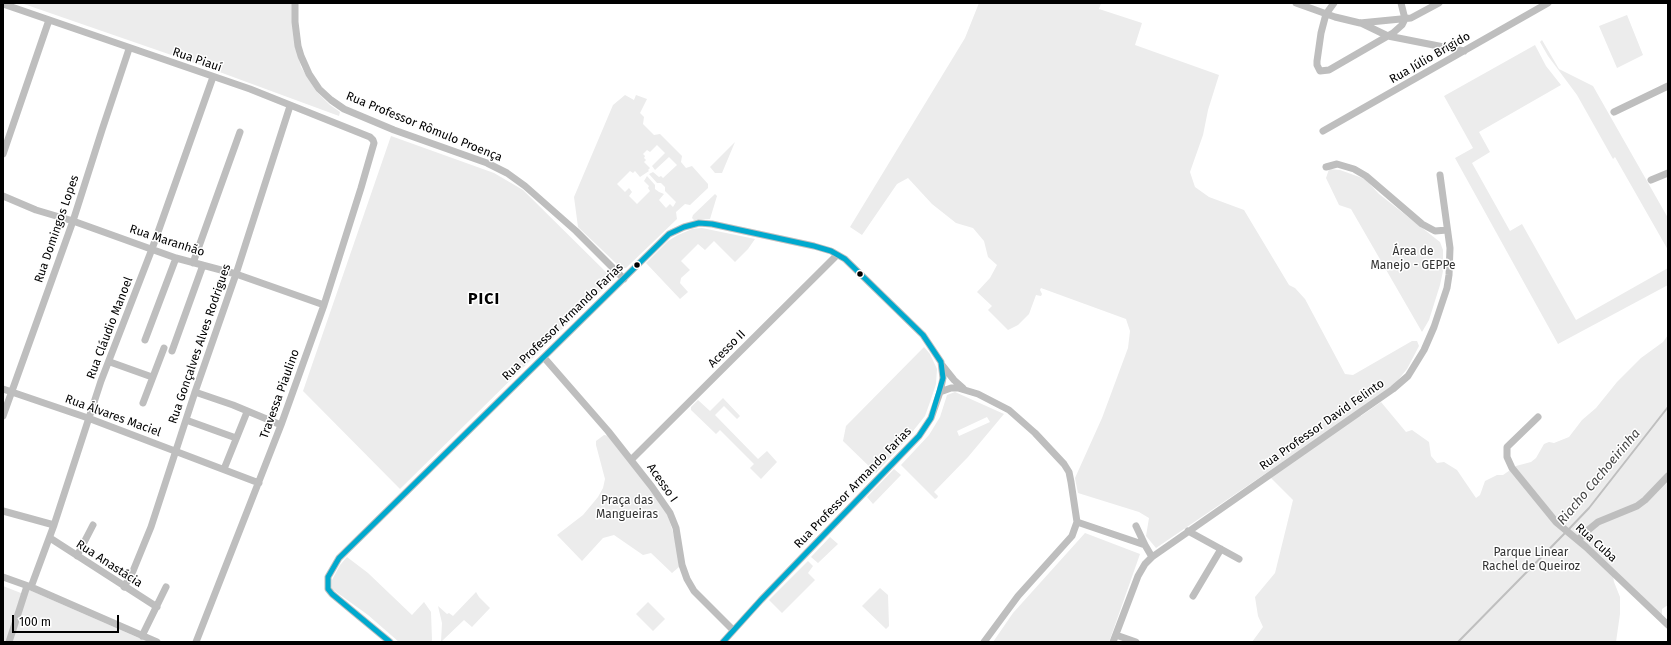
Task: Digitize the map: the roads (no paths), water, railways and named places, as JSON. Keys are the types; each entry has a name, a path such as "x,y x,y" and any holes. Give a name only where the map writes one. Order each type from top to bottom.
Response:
{"street":[{"name":"Rua Professor Rômulo Proença","path":"295,3 295,22 298,46 301,56 309,74 319,89 331,100 344,110 394,130 487,163 507,173 525,186 571,226 624,279"},
{"path":"1296,3 1326,14 1360,23 1388,36 1464,51"},
{"path":"1334,3 1326,14 1321,33 1317,61 1317,66 1320,71 1329,70 1398,30 1405,19 1401,3"},
{"path":"1360,23 1405,19 1417,15 1439,3"},
{"name":"Rua Júlio Brígido","path":"1323,132 1548,3"},
{"name":"Rua Piauí","path":"3,4 129,49 250,89 370,137 374,143 372,149"},
{"path":"3,154 49,20"},
{"name":"Rua Domingos Lopes","path":"3,416 73,221 129,49"},
{"name":"Rua Cláudio Manoel","path":"9,642 29,586 50,538 88,418 110,362 119,331 152,249 213,77"},
{"path":"1614,112 1668,86"},
{"name":"Rua Gonçalves Alves Rodrigues","path":"124,587 133,571 151,527 175,451 236,274 290,106"},
{"path":"193,262 240,132"},
{"name":"Travessa Piaulino","path":"196,642 259,483 324,305 372,149"},
{"path":"1326,167 1337,164 1354,169 1366,176 1422,224 1435,231 1447,230"},
{"path":"1651,180 1668,173"},
{"name":"Rua Professor David Felinto","path":"1115,638 1138,576 1145,564 1152,557 1393,389 1408,376 1424,350 1434,327 1446,288 1450,260 1440,175"},
{"name":"Rua Maranhão","path":"3,196 36,210 73,221 176,258 236,274 324,305"},
{"name":"Rua Professor Armando Farias","path":"390,642 332,594 328,589 327,583 331,570 342,555 669,234 684,227 698,223 712,224 814,246 837,254 845,259 923,335 942,365 943,378 931,418 919,436 723,642"},
{"name":"Acesso II","path":"632,459 837,254"},
{"path":"145,340 176,258"},
{"path":"172,351 203,265"},
{"path":"143,403 164,348"},
{"name":"Acesso I","path":"546,361 632,459 670,513 676,528 684,573 694,591 733,630"},
{"path":"110,362 152,377"},
{"path":"942,365 958,385 966,391"},
{"path":"940,392 951,388 958,388 978,394 1009,410 1035,433 1064,464 1069,472 1072,482 1077,522 1072,536 1018,596 984,642"},
{"name":"Rua Álvares Maciel","path":"3,389 88,418 259,483"},
{"path":"195,392 233,405 281,425"},
{"path":"224,469 247,412"},
{"name":"Rua Cuba","path":"1538,417 1507,447 1506,457 1512,468 1560,526 1577,539 1668,624"},
{"path":"186,420 236,438"},
{"path":"1577,539 1598,522 1637,506 1668,476"},
{"path":"3,511 54,525"},
{"path":"1077,522 1145,545"},
{"path":"77,556 93,525"},
{"path":"1136,526 1152,557"},
{"path":"1188,531 1240,559"},
{"name":"Rua Anastácia","path":"50,538 157,607"},
{"path":"1193,596 1221,549"},
{"path":"3,577 29,586 158,642"},
{"path":"142,636 166,587"},
{"path":"1115,638 1136,642"}],"waterway":[{"name":"Riacho Cachoeirinha","path":"1568,530 1589,508 1668,407"},
{"name":"Riacho Cachoeirinha","path":"1458,642 1565,533"}],"district":[{"name":"PICI","path":"484,300"}],"park label":[{"name":"Área de Manejo - GEPPe","path":"1413,259"},
{"name":"Praça das Mangueiras","path":"627,508"},
{"name":"Parque Linear Rachel de Queiroz","path":"1531,560"}]}
